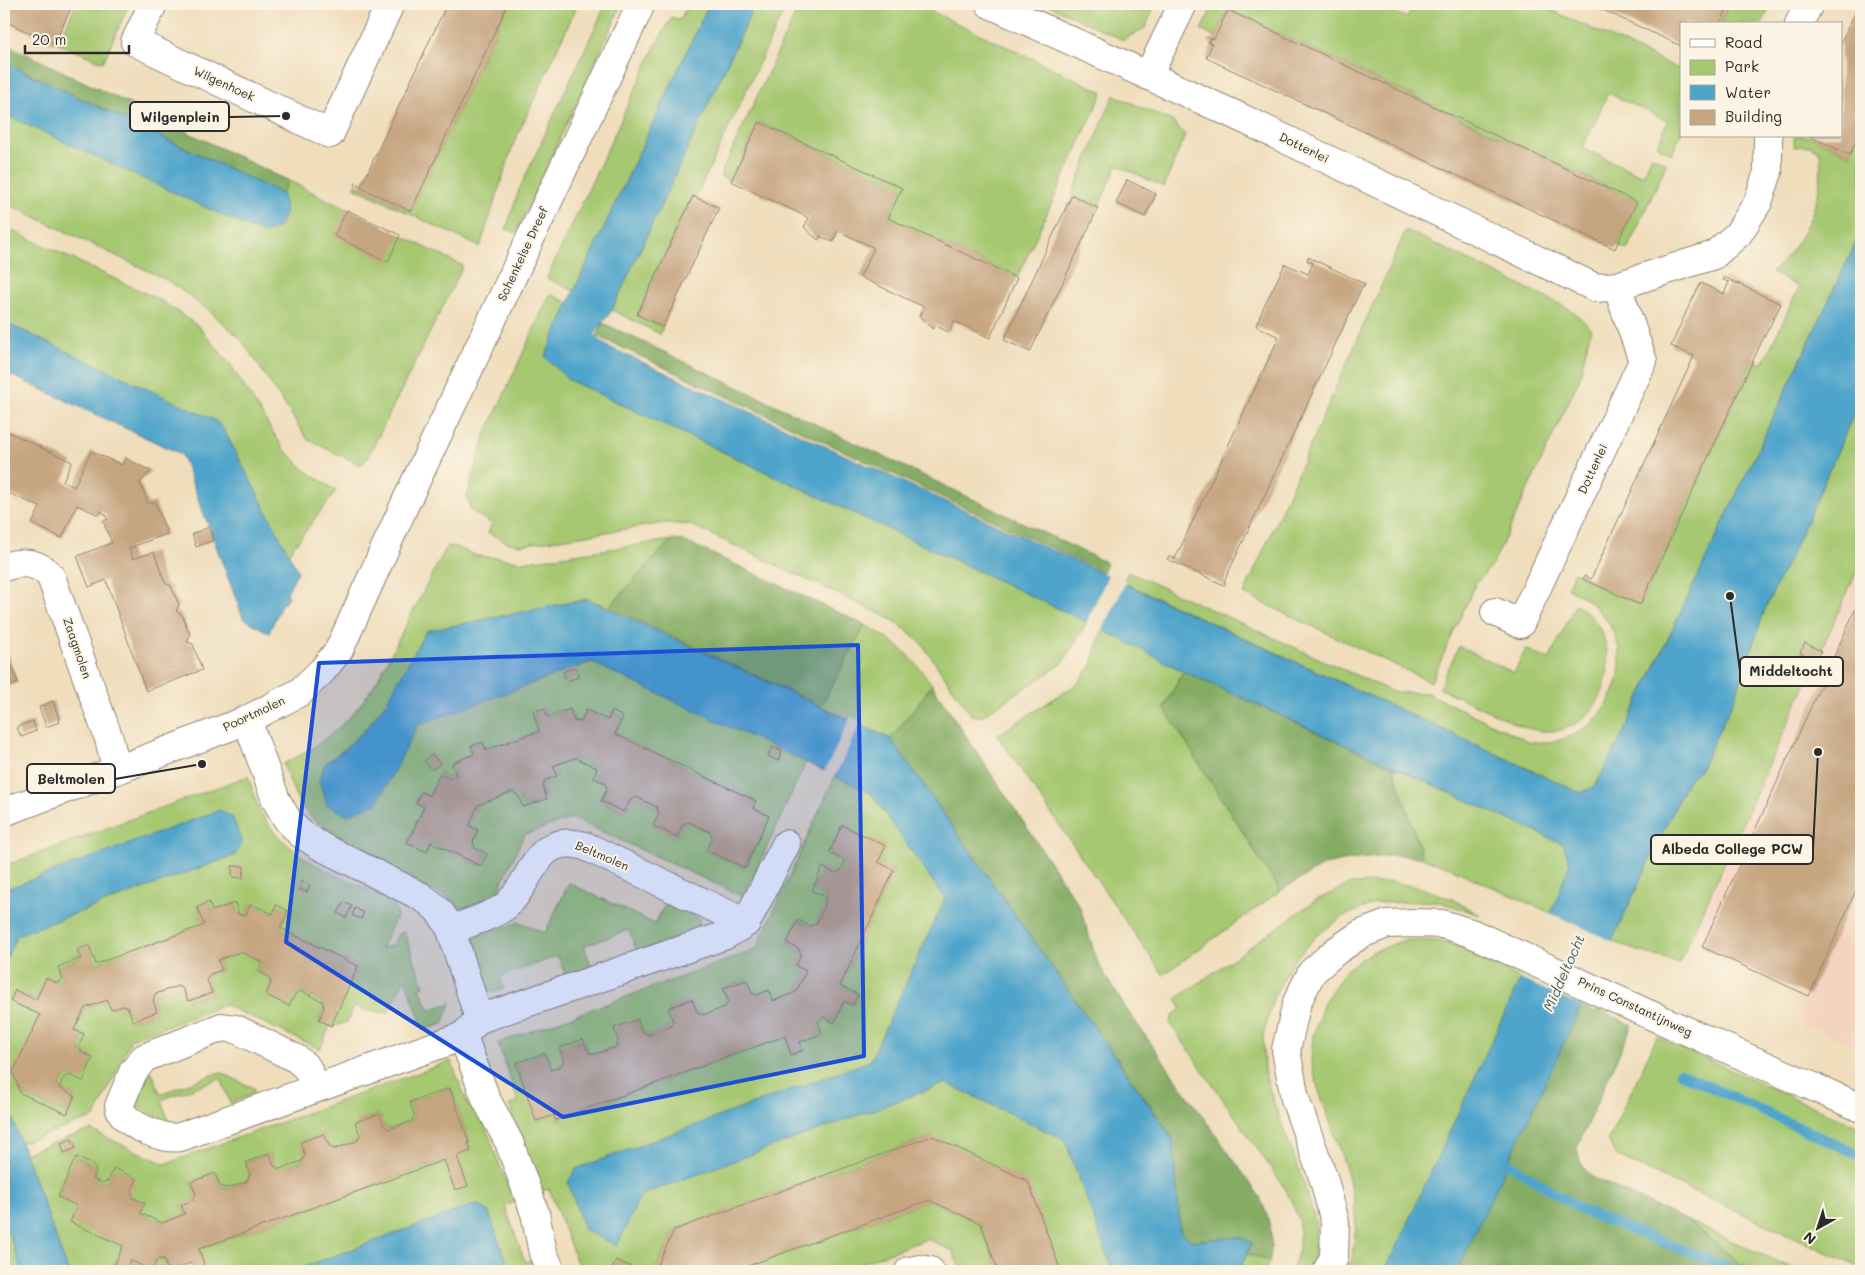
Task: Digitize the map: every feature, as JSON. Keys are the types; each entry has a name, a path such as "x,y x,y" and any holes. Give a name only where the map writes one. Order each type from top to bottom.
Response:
{"street":[{"name":"Wilgenhoek","path":"153,4 135,42 330,134 390,4"},
{"name":"Schenkelse Dreef","path":"406,504 641,4"},
{"name":"Dotterlei","path":"990,4 1148,76 1596,288 1617,286 1714,255 1738,234 1758,202 1768,172 1768,138"},
{"path":"1148,76 1183,4"},
{"path":"1800,22 1809,4"},
{"name":"Dotterlei","path":"1495,612 1520,624 1643,362 1617,286"},
{"name":"Poortmolen","path":"4,812 246,720 300,692 322,671 339,650 406,504"},
{"name":"Zaagmolen","path":"4,567 17,563 28,563 40,567 50,577 109,739 117,770"},
{"path":"246,720 276,800 287,819 300,832 320,846 427,901 440,911 451,930 486,1099 509,1142 535,1213 543,1253 551,1271"},
{"name":"Beltmolen","path":"451,930 505,906 520,889 538,858 546,851 565,842 585,846 746,923"},
{"path":"316,1087 307,1068 297,1060 236,1029 222,1028 144,1058 136,1066 119,1106 123,1116 133,1124 172,1138 316,1087 726,934 746,923 786,844"},
{"name":"Prins Constantijnweg","path":"1327,1271 1334,1257 1335,1222 1324,1180 1295,1099 1286,1050 1297,1002 1312,972 1336,951 1361,934 1387,924 1416,922 1442,924 1471,933 1861,1108"},
{"path":"909,1271 920,1269 930,1271"}],"highlighted area":[{"path":"858,645 864,1056 563,1117 286,942 319,663"}],"shaded area":[{"path":"1861,562 1861,1049 1796,1019 1808,995 1689,942"}],"green space":[{"path":"76,4 129,4 103,62 58,44"},
{"path":"508,4 578,4 513,145 480,247 355,188 355,185 411,211"},
{"path":"606,4 622,4 516,233 506,229 519,190"},
{"path":"688,4 709,4 574,291 547,278 656,45 672,17 680,20"},
{"path":"755,4 787,4 696,197 692,196 637,315 663,327 660,334 612,310"},
{"path":"800,4 916,4 1103,92 1017,278 888,218 902,188 759,122 731,181 720,176"},
{"path":"1046,4 1156,4 1145,28 1123,40"},
{"path":"1214,4 1375,4 1407,18 1414,4 1538,4 1680,70 1680,136 1672,154 1657,146 1668,121 1608,93 1583,148 1643,176 1652,156 1667,163 1627,250 1617,245 1637,201 1228,10 1215,37 1201,30"},
{"path":"1716,4 1771,4 1763,22 1721,22 1727,9"},
{"path":"4,43 288,181 282,194 4,62"},
{"path":"4,50 120,101 235,155 463,266 367,459 361,465 308,440 241,339 206,308 167,280 4,202"},
{"path":"1114,95 1172,121 1185,135 1164,187 1117,165 1098,208 1072,195"},
{"path":"1861,129 1861,232 1621,738 1596,785 1581,793 1123,582 1128,572 1393,692 1427,693 1528,741 1547,742 1565,738 1582,730 1596,719 1607,704 1615,688 1620,669 1619,650 1607,621 1593,605 1567,588 1574,572 1584,576 1584,579 1640,605 1753,360 1763,364 1799,287 1771,273 1783,261 1803,233 1816,202 1820,186 1820,152 1810,146 1794,147 1794,138 1813,138 1850,155"},
{"path":"4,227 160,300 198,326 230,364 283,448 304,469 336,491 288,554 224,430 216,421 4,322"},
{"path":"1406,230 1572,310 1591,328 1579,380 1493,564 1476,583 1431,682 1244,594"},
{"path":"550,294 569,303 545,357 567,379 1087,622 1062,664 982,716 972,716 922,644 891,619 691,525 665,523 521,545 509,543 488,533 492,524 471,511 467,496 485,436"},
{"path":"603,323 1107,563 1103,572 597,336"},
{"path":"1861,397 1861,562 1679,963 1612,941 1687,781 1701,768 1736,695 1765,609 1808,519"},
{"path":"671,540 609,607 588,599 426,631 381,711 359,736 325,764 377,803 418,725 591,662 806,762 744,897 572,818 524,835 496,896 463,908 457,906 454,900 341,849 337,846 332,831 312,818 300,804 283,764 326,738 349,717 370,692 447,546 456,547 477,556 521,562","holes":["544,709 547,717 570,709 574,721 581,722 586,710 608,720 612,711 623,717 615,734 756,801 753,808 769,816 745,868 707,850 712,838 710,832 689,822 683,824 659,814 657,807 636,797 630,800 624,812 601,801 607,789 605,783 593,778 597,768 576,758 553,766 557,776 545,780 543,786 547,799 523,807 518,795 512,792 478,805 469,826 478,830 473,842 475,848 487,854 481,866 431,842 426,852 407,843 424,807 416,803 421,792 429,796 440,774 451,779 456,776 452,763 474,754 471,746 482,742 486,750 539,731 533,713"]},
{"path":"671,540 683,541 702,549 865,625 821,706 609,607"},
{"path":"1576,604 1594,620 1602,635 1607,652 1607,669 1604,686 1597,702 1587,715 1572,725 1555,731 1529,729 1439,688 1459,646 1514,673 1526,649 1549,660"},
{"path":"865,625 903,650 932,685 891,739 821,706"},
{"path":"1102,629 1183,671 1164,708 1280,891 1163,975 997,735 1077,684 1092,665"},
{"path":"1183,671 1393,767 1423,858 1399,855 1348,860 1324,865 1280,891 1164,708"},
{"path":"932,685 1080,907 1097,961 1127,1010 1260,1197 1270,1228 1270,1261 1247,1254 1252,1243 1239,1237 1192,1241 1180,1232 1173,1138 891,739"},
{"path":"1393,767 1563,844 1570,863 1551,913 1423,858"},
{"path":"248,776 263,816 274,832 288,845 320,867 392,900 397,915 381,949 393,945 398,934 404,932 424,986 420,988 429,1010 451,1003 443,1024 424,1030 405,978 388,1013 364,1010 355,1006 347,1022 333,1027 330,1026 320,1049 225,1005 131,1039 95,1117 21,1143 4,1096 4,963 17,935 235,855 220,811 4,890 4,866","holes":["209,902 212,911 235,903 239,915 246,915 251,904 273,914 277,905 288,911 280,928 358,966 330,1025 319,1020 324,1008 322,1001 301,991 295,994 266,995 271,983 269,977 258,971 262,962 241,952 218,960 222,970 210,974 207,980 212,993 188,1001 183,989 178,986 155,994 153,1000 157,1012 133,1021 128,1008 107,1000 85,1008 74,1030 84,1034 79,1046 81,1052 93,1058 83,1080 70,1075 64,1077 59,1088 75,1096 67,1114 20,1093 40,1015 22,1007 27,996 36,1000 46,978 58,983 63,979 58,967 81,958 78,950 89,946 96,964 204,925 198,907"]},
{"path":"835,776 871,793 946,899 870,1061 576,1169 617,1246 640,1195 946,1083 1065,1140 1113,1271 1071,1271 1066,1269 1060,1271 932,1136 674,1230 655,1271 630,1271 631,1267 616,1260 611,1271 595,1271 577,1263 549,1189 539,1192 509,1105 518,1102 498,1043 756,950","holes":["842,826 878,862 894,870 840,986 858,994 853,1005 844,1001 834,1023 823,1017 800,1042 803,1051 791,1055 785,1036 556,1120 554,1115 537,1121 516,1064 544,1053 551,1070 561,1066 564,1060 560,1048 583,1039 588,1052 594,1054 616,1047 618,1041 638,1020 642,1032 649,1035 670,1027 673,1021 668,1009 697,1012 703,1015 725,1007 728,1001 723,988 747,980 752,993 757,995 769,991 773,1001 796,992 806,971 799,949 787,943 798,920 810,926 816,924 826,902 824,896 812,890 822,868 835,873 841,871 845,861 829,853"]},
{"path":"1392,882 1421,888 1452,899 1480,915 1437,901 1376,903 1344,916 1316,936 1293,961 1274,996 1263,1037 1264,1070 1275,1106 1304,1183 1316,1224 1315,1251 1310,1271 1292,1271 1299,1248 1299,1219 1286,1190 1170,1023 1173,1015 1182,1008 1176,999 1316,900 1351,884"},
{"path":"569,883 655,924 666,902 694,915 699,919 699,926 697,931 637,952 629,930 584,946 592,968 566,977 558,956 500,977 504,989 493,992 488,990 471,949 473,940 478,936 519,922 545,933"},
{"path":"1404,940 1439,941 1472,951 1508,968 1506,972 1521,979 1385,1271 1347,1271 1352,1258 1356,1227 1354,1202 1347,1172 1311,1062 1313,1036 1324,1002 1347,969 1372,952"},
{"path":"1581,1006 1596,1013 1598,1009 1632,1025 1577,1147 1580,1161 1584,1168 1594,1178 1688,1221 1741,1264 1757,1271 1457,1271"},
{"path":"1657,1037 1861,1128 1861,1268 1616,1156 1608,1140"},
{"path":"451,1061 469,1107 477,1104 510,1192 518,1189 522,1199 505,1206 525,1262 534,1259 538,1271 506,1271 508,1266 488,1211 476,1204 293,1271 196,1271 205,1268 199,1249 455,1156 452,1148 469,1142 450,1088 410,1102 414,1115 412,1121 390,1129 384,1126 379,1114 356,1122 360,1135 357,1141 335,1149 329,1146 324,1134 301,1142 305,1155 302,1161 280,1169 274,1166 270,1153 246,1162 250,1175 247,1181 226,1188 220,1186 215,1173 191,1182 196,1194 193,1200 181,1205 185,1214 162,1223 140,1213 144,1203 133,1198 114,1168 108,1181 102,1183 93,1179 96,1171 93,1165 76,1157 58,1196 77,1206 123,1246 115,1264 126,1269 130,1260 151,1271 68,1271 25,1153 90,1130 165,1164"},
{"path":"152,1072 160,1094 220,1072 255,1089 250,1096 230,1103 221,1078 161,1100 169,1121 167,1122 137,1107 136,1099 148,1074"},
{"path":"929,1200 981,1224 998,1271 960,1271 953,1251 927,1239 839,1271 734,1271"},
{"path":"4,1220 22,1271 4,1271"},
{"path":"1688,1221 1798,1271 1757,1271 1741,1264"},
{"path":"1247,1254 1270,1261 1265,1271 1239,1271"},
{"path":"157,1259 164,1259 168,1271 151,1271"}],"water":[{"path":"709,4 755,4 612,310 594,335 607,346 1581,793 1596,785 1621,738 1861,232 1861,397 1808,519 1765,609 1736,695 1701,768 1687,781 1457,1271 1385,1271 1551,913 1570,863 1563,844 1183,671 1087,622 567,379 545,357 574,291"},
{"path":"4,62 282,194 286,211 280,226 263,234 4,114"},
{"path":"4,322 216,421 224,430 298,571 286,594 288,596 284,604 282,603 269,633 243,618 181,454 4,372"},
{"path":"588,599 891,739 1173,1139 1180,1232 1192,1241 1239,1237 1252,1243 1239,1271 1113,1271 1065,1140 946,1083 641,1195 617,1246 584,1230 568,1182 576,1169 870,1061 945,899 871,793 591,662 418,725 377,803 347,815 327,805 319,780 325,764 343,751 364,731 386,703 426,631"},
{"path":"220,810 233,818 242,842 235,855 17,935 4,963 4,890"},
{"path":"4,1096 68,1271 22,1271 4,1220"},
{"path":"476,1204 488,1211 508,1266 506,1271 460,1271 447,1265 430,1271 293,1271"}],"pier":[{"path":"1109,573 1126,581 1102,632 1086,624"},
{"path":"851,717 861,722 834,778 824,773"},
{"path":"1548,912 1614,942 1584,1007 1518,978"}],"building":[{"path":"12,4 73,4 54,44 4,21"},
{"path":"447,4 508,4 411,211 355,185 356,182 361,186"},
{"path":"1590,4 1716,4 1727,9 1721,22 1680,22 1680,46"},
{"path":"1859,4 1861,4 1861,129 1850,155 1813,138 1842,138 1842,40"},
{"path":"1228,10 1637,202 1615,249 1206,58 1212,44 1208,42 1211,38 1214,39"},
{"path":"759,122 902,188 888,218 1017,278 990,338 954,321 949,332 934,325 933,329 919,316 924,307 860,277 874,248 838,231 833,242 820,236 818,240 804,227 809,218 731,181"},
{"path":"1127,180 1156,194 1145,217 1116,203"},
{"path":"1072,195 1098,208 1030,352 1004,340"},
{"path":"693,196 719,208 663,327 637,315"},
{"path":"347,210 400,235 388,262 334,236"},
{"path":"1308,257 1365,284 1224,585 1167,559 1169,556 1175,559 1279,337 1256,326 1264,306 1285,264 1308,274 1313,263 1307,260"},
{"path":"1724,277 1781,304 1761,343 1640,605 1583,579 1584,576 1591,579 1694,356 1671,346 1688,308 1701,283 1724,294 1729,282 1723,280"},
{"path":"4,430 72,462 63,481 74,487 91,451 122,465 125,458 151,471 140,482 148,504 155,502 167,534 129,548 133,559 154,552 165,583 171,586 179,605 176,611 182,615 190,635 187,642 193,644 202,670 146,691 106,580 89,587 77,556 112,543 103,521 108,519 106,515 101,511 99,515 77,505 62,538 32,524 40,507 4,491"},
{"path":"209,527 213,540 196,547 192,534"},
{"path":"1861,597 1861,879 1809,996 1702,947"},
{"path":"4,642 18,683 4,688"},
{"path":"1805,643 1821,651 1816,661 1800,653"},
{"path":"575,667 579,677 567,681 563,672"},
{"path":"53,701 60,722 46,727 39,707"},
{"path":"544,708 547,717 570,709 574,721 581,722 586,710 608,720 612,711 623,717 615,734 756,801 753,808 769,816 745,868 706,850 712,838 710,832 689,822 683,824 677,837 653,826 659,814 657,807 636,797 630,800 624,812 601,801 607,789 605,783 593,778 597,768 576,758 553,766 557,776 545,780 543,786 547,799 523,807 518,795 512,792 478,805 469,826 478,830 473,842 475,848 487,854 481,866 431,842 427,852 407,843 424,807 416,803 421,792 429,796 440,774 451,779 456,776 452,763 474,754 471,746 483,742 486,750 539,731 533,712"},
{"path":"33,721 36,731 21,737 17,727"},
{"path":"772,747 782,751 778,761 768,756"},
{"path":"432,754 440,764 432,770 424,761"},
{"path":"842,825 886,846 878,862 894,870 840,986 858,994 853,1005 844,1001 834,1023 823,1017 818,1022 822,1034 800,1042 803,1050 791,1055 785,1036 555,1120 554,1115 536,1121 516,1063 545,1053 551,1070 561,1066 564,1060 559,1048 583,1039 588,1052 594,1054 605,1051 616,1047 618,1041 614,1028 638,1019 642,1032 649,1035 670,1027 673,1021 668,1008 692,999 697,1012 703,1015 725,1007 728,1001 723,988 747,980 752,993 757,995 769,990 773,1001 796,992 806,971 796,966 801,955 799,949 787,943 798,920 810,926 816,924 826,902 824,896 812,891 822,867 835,873 841,871 845,861 829,853"},
{"path":"232,866 244,866 243,878 232,877"},
{"path":"303,881 310,885 307,892 299,889"},
{"path":"209,902 212,911 235,903 239,915 246,915 251,904 273,914 276,905 288,911 280,928 358,966 331,1026 319,1020 324,1008 322,1001 301,991 295,994 289,1006 266,995 271,983 269,977 258,971 262,962 241,952 218,960 222,970 210,974 207,980 212,993 188,1001 183,989 178,986 155,994 153,1000 157,1012 133,1021 128,1008 123,1006 111,1010 107,1000 85,1008 74,1030 84,1034 79,1046 81,1052 93,1058 83,1081 70,1075 64,1077 59,1088 75,1096 67,1114 20,1093 13,1072 40,1015 10,1001 15,990 36,1000 46,978 58,983 63,979 58,967 81,958 77,950 89,945 96,964 204,925 197,907"},
{"path":"344,902 352,906 346,918 338,913"},
{"path":"355,908 364,913 361,919 352,915"},
{"path":"450,1088 471,1151 457,1156 468,1186 455,1190 444,1160 199,1249 206,1271 193,1271 191,1263 168,1271 164,1259 157,1259 152,1271 130,1260 126,1269 115,1264 123,1246 70,1222 77,1206 58,1197 76,1157 93,1165 96,1171 93,1179 102,1183 108,1181 114,1168 137,1179 131,1192 133,1198 145,1203 140,1213 162,1223 185,1214 181,1205 193,1200 196,1194 191,1182 215,1173 220,1186 226,1188 237,1185 247,1181 250,1175 246,1162 270,1153 274,1166 280,1169 302,1161 305,1155 300,1142 324,1134 329,1146 335,1149 357,1141 360,1135 355,1122 379,1114 384,1126 390,1129 412,1121 414,1115 410,1102"},
{"path":"932,1136 1028,1181 1061,1271 998,1271 981,1224 929,1200 734,1271 655,1271 674,1230"},
{"path":"72,1139 76,1148 64,1153 61,1143"},
{"path":"616,1260 632,1267 630,1271 611,1271"}],"waterway":[{"path":"1680,1073 1861,1156"},
{"path":"1508,1163 1585,1212 1737,1271"}],"place":[{"name":"Wilgenplein","path":"286,116"},
{"name":"Middeltocht","path":"1730,596"},
{"name":"Albeda College PCW","path":"1818,752"},
{"name":"Beltmolen","path":"202,764"}]}
